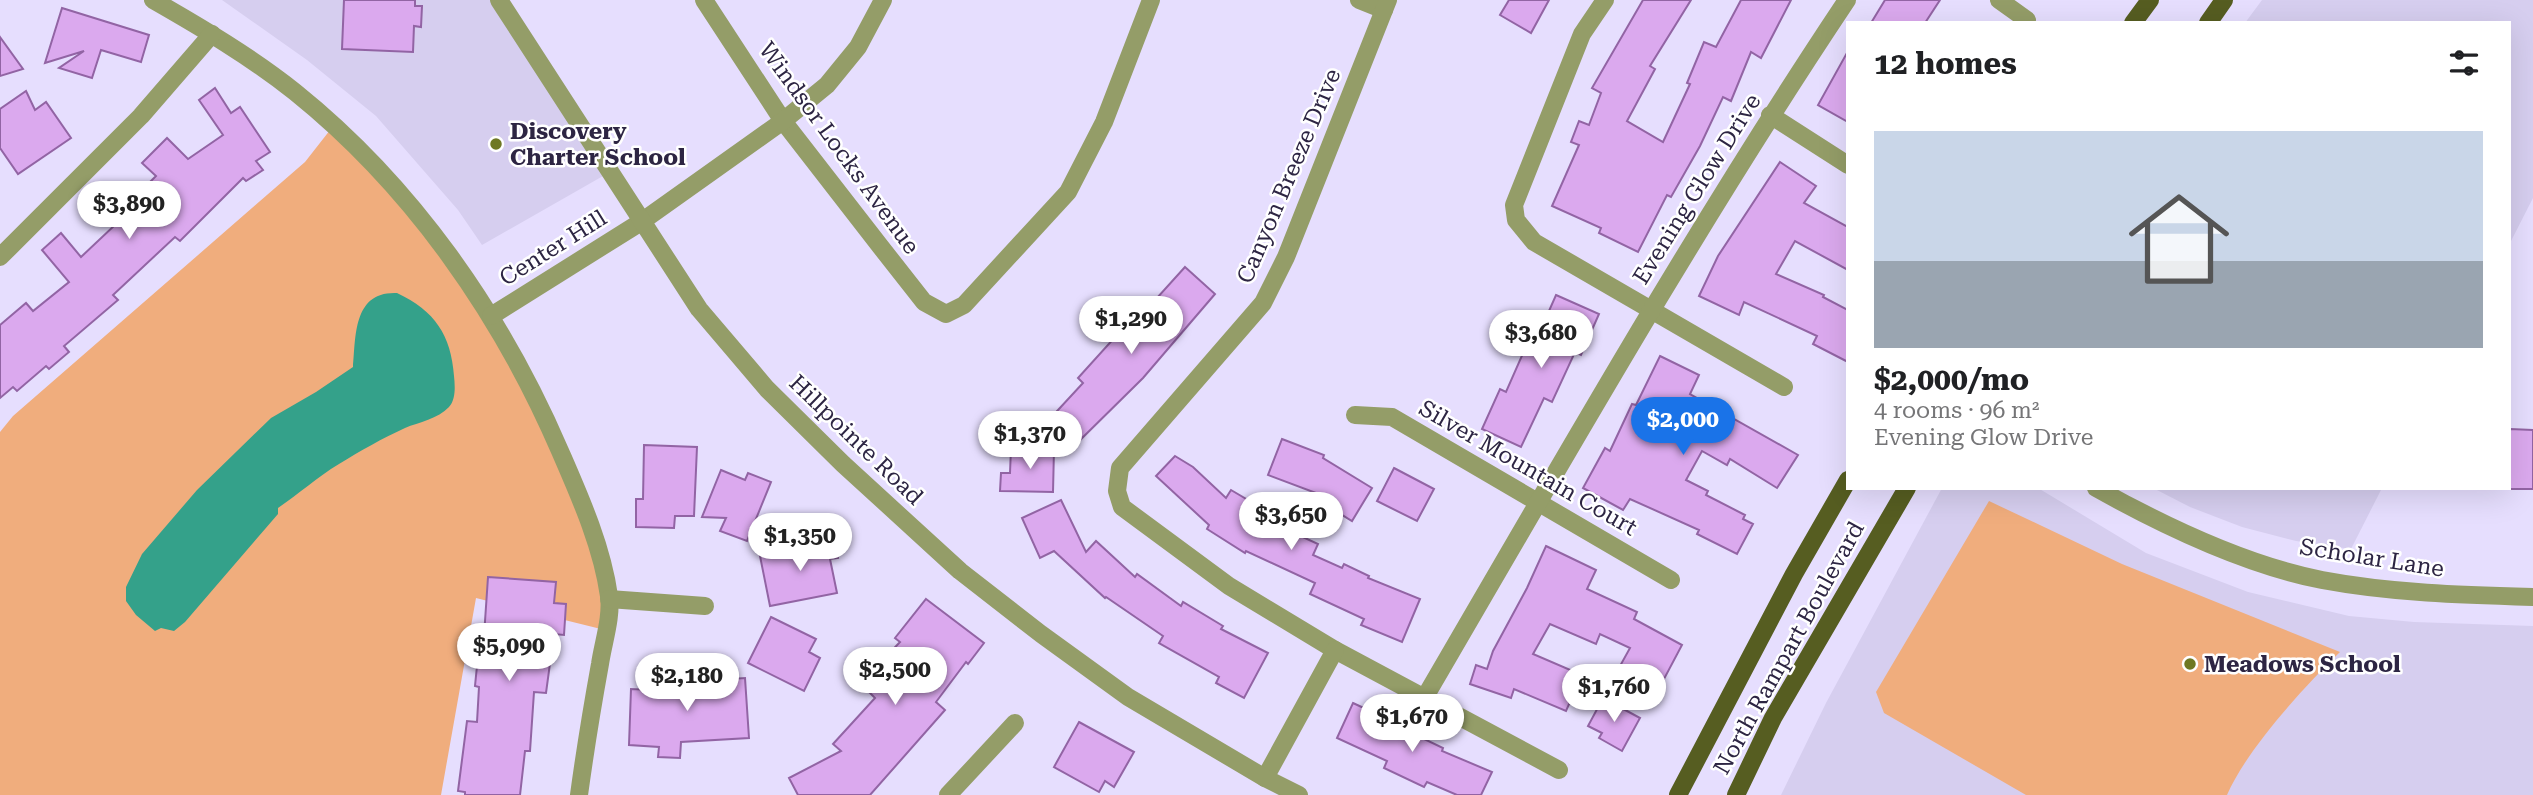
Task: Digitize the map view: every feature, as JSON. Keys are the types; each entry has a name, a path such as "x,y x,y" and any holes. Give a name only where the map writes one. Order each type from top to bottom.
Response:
{"main road":[{"path":"2134,21 2150,0"},
{"path":"2209,21 2224,0"},
{"name":"North Rampart Boulevard","path":"1678,795 1794,574 1846,483"},
{"name":"North Rampart Boulevard","path":"1736,795 1773,718 1906,490"}],"street":[{"path":"153,0 212,34 293,91 334,125 414,209 491,316 543,412 579,495 603,566 609,599 579,795"},
{"name":"Hillpointe Road","path":"499,0 699,309 767,389 843,464 960,571 1041,635 1128,697 1265,778 1299,795"},
{"name":"Windsor Locks Avenue","path":"704,0 783,121 924,302 946,314 964,305 1068,192 1104,122 1151,0"},
{"name":"Center Hill","path":"491,316 641,222 783,121 827,85 843,66 858,47 883,0"},
{"path":"1359,0 1386,5"},
{"path":"1605,0 1582,34 1514,205 1516,220 1534,242 1784,387"},
{"name":"Evening Glow Drive","path":"1425,697 1651,310 1770,115 1847,0"},
{"path":"1999,0 2027,20"},
{"name":"Canyon Breeze Drive","path":"1335,650 1229,586 1122,507 1117,491 1119,468 1263,303 1286,257 1386,5"},
{"path":"2,251 141,116 212,34"},
{"path":"1770,115 1846,164"},
{"name":"Silver Mountain Court","path":"1355,415 1392,417 1671,580"},
{"name":"Scholar Lane","path":"2100,490 2140,513 2232,554 2320,580 2419,593 2533,597"},
{"path":"609,599 705,606"},
{"path":"1265,778 1335,650 1559,770"},
{"path":"948,795 1015,723"}],"shaded area":[{"name":"Discovery Charter School","path":"222,0 499,0 610,172 482,245 458,210 376,116 307,60"},
{"path":"2262,0 2533,0 2533,198 2511,241 2511,21 2246,21"},
{"path":"334,125 491,316 603,566 605,630 476,598 441,795 0,795 0,432 13,416 305,162"},
{"path":"397,293 431,316 445,336 455,384 449,407 434,417 405,428 355,454 278,508 278,514 185,622 174,631 161,628 155,631 136,615 126,601 126,587 142,554 197,490 271,418 353,367 357,329 365,307 372,299 383,294"},
{"name":"Meadows School","path":"1941,490 2041,490 2146,553 2248,592 2349,616 2414,622 2533,626 2533,795 1781,795 1826,703"},
{"path":"2157,490 2381,490 2351,549 2296,541 2242,527 2190,507"},
{"path":"1989,501 2122,564 2340,652 2293,701 2262,739 2227,795 2026,795 1884,713 1876,692"}],"building":[{"path":"344,0 415,0 415,6 422,6 421,27 414,26 413,52 342,49"},
{"path":"1509,0 1549,0 1531,33 1500,15"},
{"path":"1643,0 1691,0 1650,66 1655,69 1627,121 1663,142 1690,84 1687,83 1704,42 1716,47 1741,0 1791,0 1761,58 1751,52 1731,101 1723,97 1700,146 1671,197 1667,195 1638,252 1599,233 1601,228 1552,206 1579,145 1571,142 1579,121 1589,125 1601,93 1592,88"},
{"path":"1885,0 1940,0 1926,21 1872,21"},
{"path":"62,8 149,35 141,62 101,50 92,78 59,68 84,51 45,63"},
{"path":"0,37 23,69 0,76"},
{"path":"1846,55 1846,121 1818,105"},
{"path":"215,88 231,113 240,107 270,152 256,161 263,170 246,181 243,178 180,241 175,237 113,295 118,300 64,346 69,352 49,369 46,366 17,391 13,387 0,398 0,325 26,303 33,311 69,282 42,250 61,233 81,257 116,224 96,204 113,188 128,204 156,176 142,163 167,138 188,159 223,135 199,100"},
{"path":"26,91 35,110 46,102 71,138 18,174 0,148 0,109"},
{"path":"1780,162 1816,186 1804,203 1846,226 1846,269 1795,241 1776,274 1824,295 1823,297 1846,309 1846,361 1813,344 1817,336 1744,302 1739,315 1699,296 1718,256"},
{"path":"1185,267 1215,294 1143,378 1072,448 1046,423 1083,383 1078,378 1144,305 1148,308"},
{"path":"1556,295 1599,314 1581,355 1575,352 1552,402 1544,398 1521,447 1482,429 1500,389 1506,392 1528,342 1534,345"},
{"path":"1660,356 1699,375 1690,394 1798,455 1777,488 1730,459 1727,465 1702,451 1686,480 1708,491 1706,495 1745,515 1743,519 1753,524 1737,554 1697,534 1699,530 1630,499 1623,510 1583,488 1605,448 1610,451 1632,404 1636,405"},
{"path":"2511,429 2533,430 2533,489 2511,489"},
{"path":"1282,439 1324,455 1323,458 1372,488 1352,521 1313,497 1316,493 1268,475"},
{"path":"644,445 697,447 694,516 675,516 674,528 636,527 636,499 643,499"},
{"path":"1011,448 1054,449 1053,492 1000,491 1001,473 1010,473"},
{"path":"1175,456 1193,467 1226,498 1231,490 1270,513 1266,520 1318,544 1313,555 1342,568 1344,564 1369,576 1368,578 1420,599 1402,642 1361,625 1364,619 1310,594 1315,583 1246,551 1245,553 1207,529 1209,525 1156,476"},
{"path":"1394,468 1434,489 1417,521 1377,501"},
{"path":"721,470 745,480 748,473 771,482 747,541 720,531 726,518 702,517"},
{"path":"1061,500 1086,552 1096,541 1135,577 1137,574 1181,606 1183,602 1223,626 1221,629 1268,653 1244,698 1216,683 1219,677 1159,643 1163,636 1105,598 1054,551 1040,558 1022,518"},
{"path":"835,541 838,558 830,559 837,593 770,606 760,556"},
{"path":"1546,546 1596,570 1587,589 1637,612 1634,619 1682,645 1664,679 1646,670 1641,677 1620,666 1630,648 1600,634 1596,644 1550,624 1533,654 1582,675 1566,711 1514,689 1511,698 1470,684 1476,665 1487,669 1493,651"},
{"path":"488,577 556,582 554,603 566,604 564,635 554,634 546,693 534,692 530,751 525,751 520,795 465,795 465,792 458,791 467,721 477,722 479,687 475,686 480,636 484,636"},
{"path":"926,599 984,643 936,702 945,710 870,795 798,795 789,778 841,751 833,744 875,698 869,692 891,669 882,661 900,642 895,638"},
{"path":"771,617 816,639 809,652 820,658 804,691 748,663"},
{"path":"652,675 683,676 683,682 745,678 749,738 681,742 680,758 658,757 659,747 629,745 631,689 652,690"},
{"path":"1603,698 1640,718 1622,751 1599,738 1602,733 1588,726"},
{"path":"1353,703 1443,748 1442,751 1492,772 1481,795 1457,795 1427,782 1424,787 1384,768 1387,761 1337,738"},
{"path":"1079,722 1134,752 1114,787 1105,781 1099,792 1054,767"}],"place":[{"name":"Discovery Charter School","path":"496,144"},
{"name":"Meadows School","path":"2190,664"}]}
